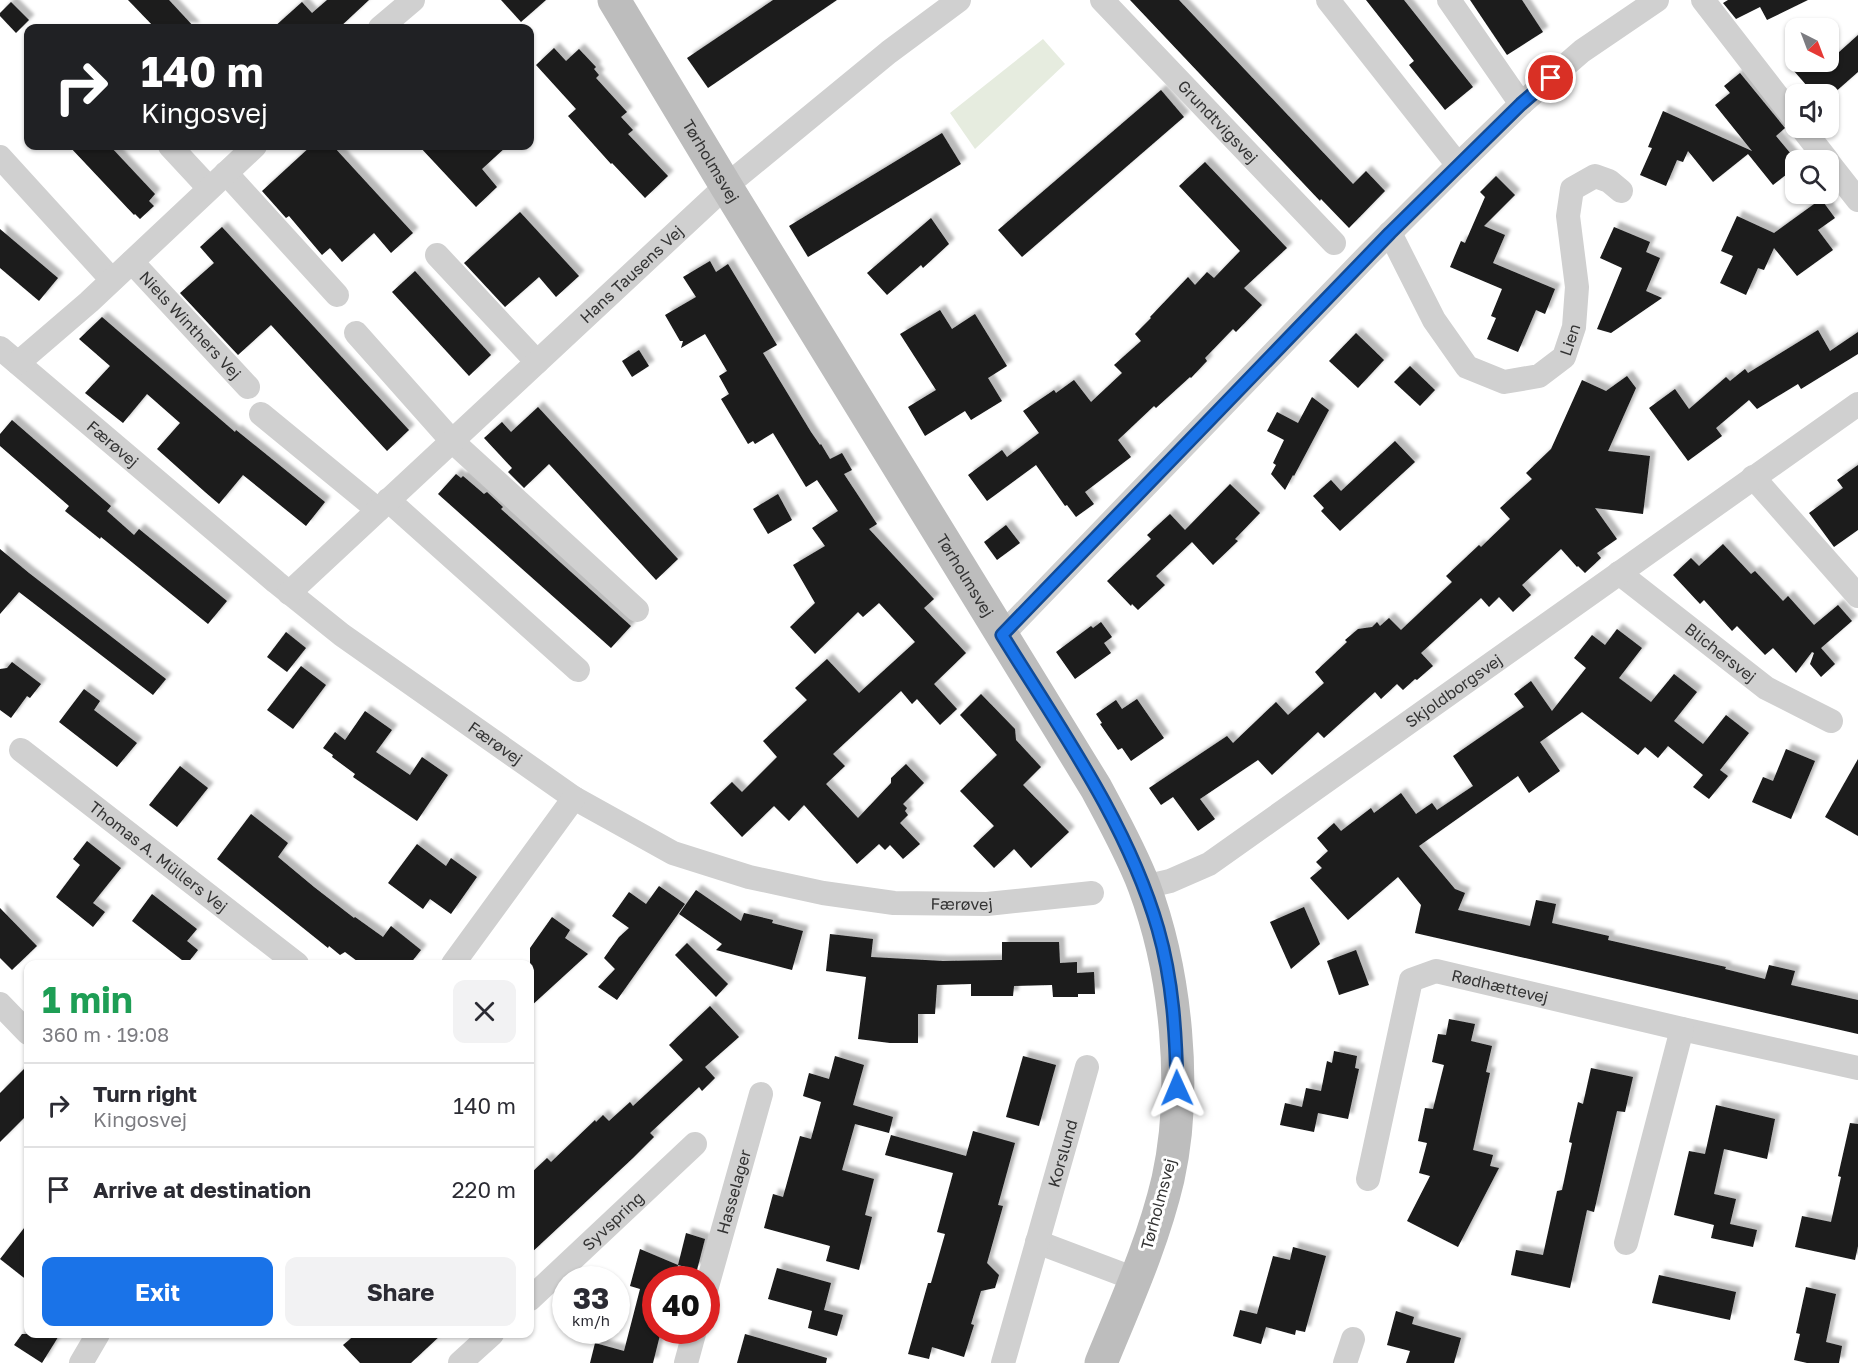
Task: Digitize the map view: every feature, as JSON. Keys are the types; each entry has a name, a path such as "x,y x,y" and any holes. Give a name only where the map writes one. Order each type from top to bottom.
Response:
{"street":[{"path":"385,24 413,0"},
{"name":"Tørholmsvej","path":"614,0 1096,788 1128,848 1144,887 1158,931 1172,1000 1176,1037 1177,1104 1168,1177 1149,1245 1101,1363"},
{"path":"726,186 889,52 959,0"},
{"name":"Grundtvigsvej","path":"1102,0 1334,243"},
{"path":"1328,0 1458,165"},
{"path":"1449,0 1521,104"},
{"path":"1002,635 1458,165 1521,104 1582,51 1657,0"},
{"path":"1702,0 1785,106"},
{"path":"1810,138 1819,150"},
{"path":"175,150 218,181 337,295"},
{"name":"Niels Winthers Vej","path":"9,355 112,280 251,150"},
{"name":"Niels Winthers Vej","path":"0,157 112,280"},
{"path":"1839,175 1858,200"},
{"name":"Lien","path":"1390,233 1434,320 1467,367 1504,382 1539,376 1564,357 1574,327 1576,287 1568,216 1572,189 1595,176 1609,181 1621,191"},
{"name":"Hans Tausens Vej","path":"289,593 726,186"},
{"path":"437,255 537,362"},
{"name":"Niels Winthers Vej","path":"132,261 248,387"},
{"path":"356,333 452,441 637,610"},
{"name":"Færøvej","path":"9,355 289,593 352,641 574,798 673,853 749,877 823,893 894,903 987,904 1092,893"},
{"name":"Skjoldborgsvej","path":"1144,887 1179,878 1209,864 1858,404"},
{"path":"261,414 383,505 578,670"},
{"path":"1753,477 1858,596"},
{"name":"Blichersvej","path":"1618,573 1766,688 1831,721"},
{"name":"Thomas A. Müllers Vej","path":"21,750 292,960"},
{"path":"456,960 574,798"},
{"name":"Rødhættevej","path":"1368,1179 1411,980 1436,970 1682,1029 1858,1068"},
{"path":"0,1004 24,1029"},
{"path":"1626,1243 1682,1029"},
{"name":"Korslund","path":"1004,1363 1087,1066"},
{"name":"Hasselager","path":"713,1266 760,1094"},
{"name":"Syvspring","path":"534,1295 695,1144"},
{"path":"1037,1242 1135,1279"},
{"path":"81,1363 96,1338"},
{"path":"460,1363 488,1338"},
{"path":"1346,1363 1353,1339"},
{"path":"686,1363 691,1344"}],"shaded area":[{"path":"1043,39 1065,64 975,149 950,113"}],"building":[{"path":"128,0 169,0 191,24 151,24"},
{"path":"327,0 369,0 343,24 277,24 302,2 312,13"},
{"path":"501,0 546,0 521,22"},
{"path":"773,0 837,0 708,88 687,58"},
{"path":"1130,0 1179,0 1353,184 1366,171 1385,191 1349,228 1321,199 1320,201"},
{"path":"1366,0 1404,0 1473,87 1445,110 1409,65 1414,61"},
{"path":"1470,0 1522,0 1543,32 1507,55"},
{"path":"1728,0 1808,0 1767,20 1760,7 1736,19 1723,3"},
{"path":"11,2 29,20 16,33 0,16 0,13"},
{"path":"1858,35 1858,72 1839,89 1839,84 1805,84 1795,72 1839,72 1839,52"},
{"path":"554,48 566,61 579,49 596,67 594,69 599,75 596,78 627,112 621,117 633,130 628,134 668,176 645,198 568,116 576,109 536,65"},
{"path":"1740,73 1785,128 1776,136 1788,150 1785,150 1785,176 1773,185 1748,154 1713,182 1688,151 1683,162 1677,160 1666,186 1640,175 1652,148 1648,147 1663,111 1752,151 1715,105 1730,93 1724,86"},
{"path":"1161,90 1184,117 1022,257 998,230"},
{"path":"942,133 961,164 808,257 789,226"},
{"path":"73,150 114,150 155,194 149,201 154,206 140,219"},
{"path":"307,150 337,150 413,233 391,253 374,233 342,262 330,248 322,255 289,216 286,218 262,191"},
{"path":"423,150 503,150 482,169 497,187 476,207"},
{"path":"1205,162 1287,248 1244,288 1262,305 1236,332 1233,329 1205,358 1207,361 1191,378 1156,408 1154,406 1118,440 1131,457 1085,492 1094,504 1076,517 1067,505 1065,506 1036,465 987,501 968,475 1002,450 1007,457 1039,433 1023,411 1054,390 1056,393 1074,380 1091,402 1122,373 1114,365 1141,341 1135,334 1188,277 1195,285 1207,272 1214,278 1240,251 1179,186"},
{"path":"1496,176 1515,195 1484,226 1505,235 1493,263 1555,289 1545,314 1536,310 1518,352 1487,339 1496,318 1491,316 1502,289 1450,267 1461,241 1465,243 1485,197 1480,192"},
{"path":"1814,204 1825,204 1835,218 1818,230 1833,250 1797,276 1774,248 1764,270 1758,268 1746,295 1720,283 1733,256 1721,251 1737,216 1774,233"},
{"path":"520,212 579,276 556,297 539,277 505,307 464,263"},
{"path":"931,218 949,244 923,268 921,265 887,295 867,273"},
{"path":"222,227 409,430 387,451 271,325 238,355 180,293 214,263 200,247"},
{"path":"1614,227 1650,242 1646,252 1660,258 1646,291 1662,298 1611,333 1597,329 1622,268 1600,258"},
{"path":"0,229 58,278 39,301 0,268"},
{"path":"710,261 716,272 728,264 777,345 763,353 830,459 842,453 852,470 844,474 877,524 869,529 934,599 924,608 966,653 934,684 957,709 940,725 917,699 912,704 901,691 833,754 845,766 826,784 858,818 891,783 891,778 906,764 924,783 903,804 907,808 905,811 908,815 900,823 920,844 903,859 890,845 885,850 879,844 857,864 804,805 789,821 774,806 742,837 710,803 732,782 742,792 777,757 763,741 807,700 795,688 827,659 859,693 915,642 879,603 863,617 858,612 815,654 790,627 815,603 793,565 825,546 812,528 838,511 817,480 806,487 773,433 755,444 753,441 748,444 721,399 729,394 719,376 727,371 705,334 681,348 683,341 680,341 665,315 696,297 683,277"},
{"path":"415,271 491,355 469,376 392,292"},
{"path":"940,310 952,329 975,314 1007,366 988,378 1002,401 971,420 965,411 925,436 908,407 936,390 900,334"},
{"path":"102,317 235,432 236,430 325,502 306,526 243,475 219,504 157,449 180,423 147,394 123,423 85,393 110,366 79,339"},
{"path":"1818,330 1830,351 1858,332 1858,354 1801,389 1798,384 1757,409 1749,400 1716,428 1722,436 1688,461 1649,408 1675,389 1689,409 1726,377 1730,381 1745,369 1748,373"},
{"path":"1356,333 1384,360 1358,388 1329,361"},
{"path":"639,350 649,366 632,377 622,361"},
{"path":"1410,366 1435,390 1420,406 1394,382"},
{"path":"1627,376 1636,388 1608,451 1650,456 1643,514 1595,508 1617,539 1597,553 1601,558 1585,573 1561,549 1522,585 1531,595 1513,612 1499,597 1489,607 1481,598 1421,653 1433,666 1417,680 1415,679 1403,690 1397,684 1381,699 1375,692 1324,738 1318,732 1272,775 1258,760 1200,799 1215,819 1198,831 1173,797 1161,805 1149,788 1227,736 1233,743 1276,702 1288,715 1324,683 1315,672 1358,629 1372,627 1377,622 1380,626 1389,618 1401,630 1452,582 1446,576 1510,519 1500,508 1532,479 1526,473 1551,449 1582,380 1606,391"},
{"path":"1312,397 1329,410 1285,490 1271,474 1276,465 1273,463 1284,440 1267,431 1277,412 1298,423"},
{"path":"538,407 678,559 656,580 549,464 524,488 508,472 512,468 484,438 502,422 511,432"},
{"path":"12,420 111,506 107,511 134,535 139,529 227,601 208,624 101,537 100,539 65,511 69,506 0,446 0,434"},
{"path":"1395,441 1415,462 1340,531 1321,511 1324,508 1313,496 1331,480 1341,491"},
{"path":"1858,465 1858,530 1834,547 1809,513 1843,488 1837,480"},
{"path":"456,474 461,478 463,476 484,494 487,492 503,507 501,509 631,626 611,648 438,494"},
{"path":"1230,484 1260,513 1235,539 1238,541 1213,565 1192,542 1156,576 1165,585 1138,610 1132,604 1131,606 1107,581 1151,539 1147,535 1170,514 1185,530"},
{"path":"778,494 792,520 768,534 753,509"},
{"path":"1006,525 1020,543 997,560 984,542"},
{"path":"1723,544 1751,574 1755,571 1783,601 1788,596 1814,625 1838,605 1852,621 1821,648 1835,664 1821,677 1810,664 1814,653 1812,652 1796,673 1773,648 1765,655 1737,626 1732,631 1704,600 1700,604 1673,575 1691,558 1699,566"},
{"path":"0,549 166,679 153,695 19,592 0,614"},
{"path":"1101,622 1112,637 1104,643 1111,653 1075,679 1056,652 1091,626 1093,628"},
{"path":"1617,629 1642,648 1619,678 1651,702 1674,674 1697,692 1674,721 1703,744 1726,715 1749,733 1720,770 1728,776 1709,799 1693,787 1703,775 1668,746 1658,758 1645,747 1638,755 1582,712 1540,742 1560,771 1529,793 1518,776 1419,846 1455,889 1465,893 1458,910 1530,926 1536,900 1556,904 1552,923 1609,936 1608,940 1726,967 1725,969 1765,979 1769,965 1795,971 1791,985 1858,1000 1858,1034 1415,933 1421,905 1398,877 1348,920 1310,878 1322,868 1316,862 1328,851 1317,838 1334,823 1341,831 1371,808 1374,813 1401,793 1416,814 1432,803 1437,810 1473,786 1453,756 1524,707 1514,694 1531,681 1552,711 1586,668 1574,658 1592,635 1605,645"},
{"path":"286,632 306,648 287,672 267,657"},
{"path":"12,662 41,684 30,698 27,696 11,718 0,710 0,669 7,668"},
{"path":"301,666 326,685 293,729 267,710"},
{"path":"84,689 100,701 94,710 137,743 117,767 59,722"},
{"path":"981,694 1015,729 1016,740 1041,767 1023,785 1069,832 1031,868 1014,849 994,868 973,846 994,826 960,791 997,755 960,715"},
{"path":"1137,699 1164,738 1131,761 1122,748 1118,750 1100,724 1102,723 1096,714 1116,700 1122,709"},
{"path":"365,711 392,730 376,752 410,775 422,757 448,775 417,821 353,777 355,774 323,748 335,732 345,740"},
{"path":"1786,749 1815,761 1791,819 1752,802 1763,777 1773,781"},
{"path":"1858,759 1858,836 1825,817"},
{"path":"180,766 208,788 177,827 149,805"},
{"path":"251,814 288,843 278,857 314,887 383,937 391,926 421,950 413,960 356,960 345,952 340,955 329,946 328,948 217,859"},
{"path":"87,841 121,868 93,903 105,912 93,927 56,897 80,865 73,859"},
{"path":"417,844 446,866 451,858 477,877 451,914 430,899 423,909 388,883"},
{"path":"659,886 685,904 617,1000 598,987 615,969 604,958 619,937 629,928 612,916 629,892 646,904"},
{"path":"696,890 741,921 744,913 803,931 792,970 716,950 722,944 679,914"},
{"path":"152,894 197,929 187,941 198,950 190,960 182,960 132,921"},
{"path":"1304,907 1320,944 1291,969 1270,922"},
{"path":"0,908 37,946 12,970 0,958"},
{"path":"552,917 570,930 565,938 588,954 534,1003 534,960 530,960 530,948"},
{"path":"830,934 873,939 871,957 943,961 1002,960 1002,942 1059,942 1060,963 1077,962 1077,973 1094,972 1095,994 1053,997 1052,985 1014,986 1013,996 971,996 971,984 937,985 935,1014 918,1014 918,1043 890,1043 858,1039 866,977 826,971"},
{"path":"687,943 728,984 716,997 675,955"},
{"path":"1356,950 1369,985 1339,995 1327,961"},
{"path":"710,1006 739,1037 705,1067 715,1078 702,1091 699,1087 650,1133 654,1137 534,1250 534,1170 547,1158 551,1162 595,1120 596,1122 603,1115 609,1121 630,1102 633,1106 683,1060 669,1045"},
{"path":"1449,1019 1475,1024 1471,1041 1492,1046 1486,1072 1490,1073 1473,1150 1493,1155 1490,1166 1499,1168 1458,1247 1407,1221 1430,1176 1419,1173 1427,1143 1418,1141 1425,1108 1433,1109 1444,1065 1432,1062 1438,1034 1446,1035"},
{"path":"1334,1051 1357,1056 1355,1068 1359,1069 1348,1119 1318,1113 1314,1132 1280,1125 1285,1103 1302,1107 1306,1088 1321,1091 1327,1061 1332,1063"},
{"path":"835,1056 864,1065 853,1105 893,1117 889,1133 855,1124 842,1170 874,1179 865,1215 872,1217 859,1270 826,1261 830,1246 764,1228 773,1194 783,1197 800,1136 811,1139 821,1102 803,1096 809,1073 829,1079"},
{"path":"1023,1056 1056,1065 1039,1126 1006,1117"},
{"path":"1591,1068 1633,1077 1625,1112 1617,1111 1594,1212 1587,1210 1570,1288 1511,1275 1516,1250 1543,1255 1557,1191 1562,1190 1578,1102 1583,1104"},
{"path":"24,1069 24,1118 0,1142 0,1093"},
{"path":"1716,1105 1775,1119 1767,1159 1724,1149 1714,1194 1736,1199 1730,1224 1757,1230 1753,1247 1711,1238 1714,1225 1674,1215 1689,1151 1705,1154"},
{"path":"1850,1123 1858,1124 1858,1246 1855,1260 1795,1247 1802,1216 1831,1222"},
{"path":"973,1131 1015,1143 998,1205 1003,1206 987,1263 999,1275 995,1288 981,1291 964,1357 932,1347 929,1359 908,1354 928,1283 931,1283 945,1234 937,1232 953,1173 885,1155 891,1135 966,1156"},
{"path":"24,1228 24,1278 0,1259"},
{"path":"686,1233 705,1239 698,1266 678,1265"},
{"path":"1293,1247 1326,1256 1305,1332 1296,1330 1295,1335 1266,1327 1261,1344 1233,1336 1240,1310 1257,1314 1273,1256 1290,1260"},
{"path":"640,1249 678,1265 642,1266 642,1344 658,1344 653,1363 590,1363 595,1344 624,1351 626,1344 630,1344 630,1328 640,1289 630,1286"},
{"path":"777,1268 831,1283 824,1310 843,1315 837,1336 808,1328 812,1311 768,1299"},
{"path":"1659,1275 1736,1292 1730,1320 1652,1303"},
{"path":"1806,1287 1836,1294 1826,1342 1842,1346 1839,1363 1807,1363 1794,1360 1800,1334 1796,1333"},
{"path":"1396,1311 1414,1317 1412,1324 1461,1338 1454,1363 1406,1363 1410,1351 1387,1345"},
{"path":"22,1334 24,1338 58,1338 42,1363 14,1345"},
{"path":"745,1334 827,1358 826,1363 737,1363"},
{"path":"351,1338 438,1338 411,1363 360,1363 343,1345"}],"route":[{"path":"1177,1088 1176,1037 1172,1000 1158,931 1144,887 1128,848 1096,788 1002,635 1390,233 1521,104 1551,78"}]}
